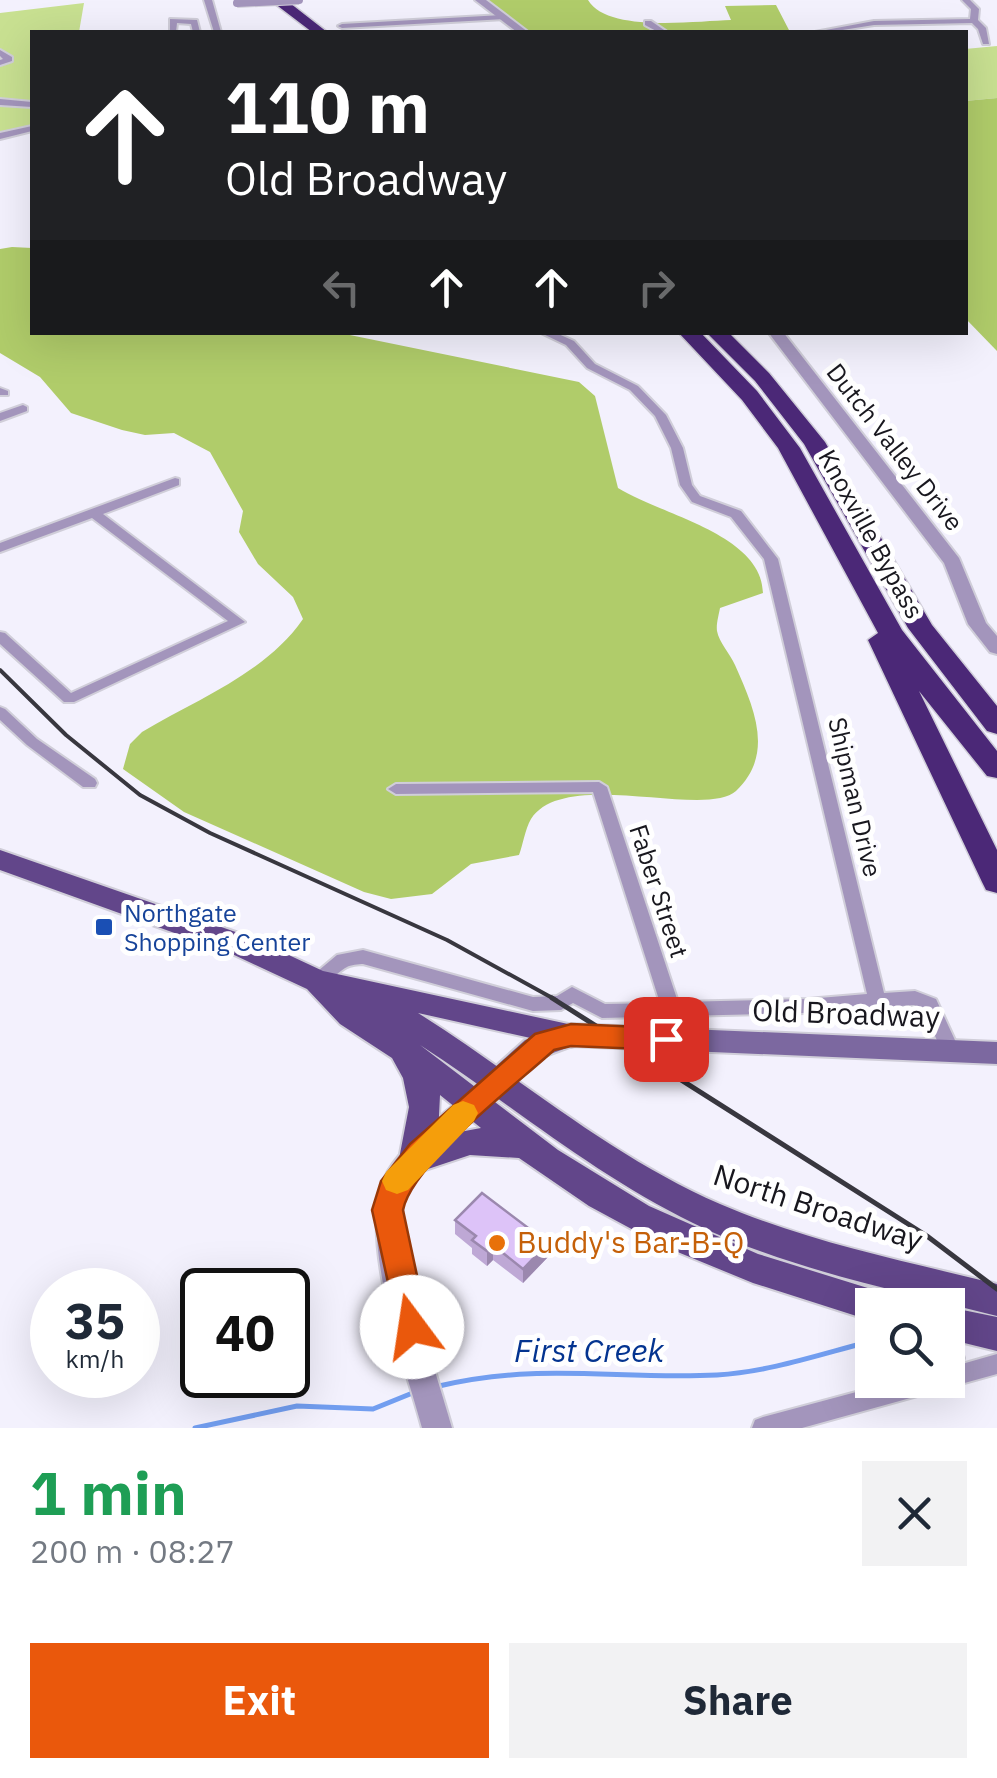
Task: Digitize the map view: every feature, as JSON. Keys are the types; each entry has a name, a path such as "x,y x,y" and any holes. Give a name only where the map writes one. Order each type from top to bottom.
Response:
{"highway":[{"path":"259,0 298,30"},
{"path":"277,0 317,30"},
{"name":"Knoxville Bypass","path":"691,335 738,382 780,435 858,578 919,674 997,768"},
{"name":"Knoxville Bypass","path":"721,335 762,376 814,442 921,628 997,725"},
{"path":"724,335 739,343 767,370 820,434 927,616 997,705"},
{"path":"858,578 889,660 997,882"}],"main road":[{"name":"North Broadway","path":"0,860 240,945 318,982 352,987 486,1093 527,1144 582,1184 698,1246 765,1273 855,1299"},
{"name":"North Broadway","path":"318,982 330,1002 394,1043 708,1214 904,1288"},
{"path":"352,987 571,1035"},
{"name":"Old Broadway","path":"486,1093 536,1048 571,1035 997,1053"},
{"path":"394,1043 421,1076 427,1096 416,1159"},
{"path":"416,1159 452,1142 474,1139 527,1144"},
{"name":"North Broadway","path":"965,1303 997,1300"},
{"name":"North Broadway","path":"965,1316 997,1334"}],"street":[{"path":"217,30 210,2 299,0"},
{"path":"480,0 520,30"},
{"path":"966,0 975,9 974,21"},
{"path":"876,14 888,24"},
{"path":"342,26 502,17"},
{"path":"174,30 173,21 185,18 194,22 196,30"},
{"path":"836,30 974,21 982,28 986,42"},
{"path":"648,23 660,30"},
{"path":"0,52 9,59 0,64"},
{"path":"0,102 30,105"},
{"path":"0,136 30,129"},
{"name":"Shipman Drive","path":"551,335 570,343 590,366 634,388 660,415 677,448 686,485 696,499 736,514 771,559 877,1000"},
{"name":"Dutch Valley Drive","path":"777,335 953,562 978,624 997,648"},
{"path":"0,417 23,410"},
{"path":"0,548 175,482"},
{"path":"0,636 69,699 238,622 92,512"},
{"path":"0,712 32,742 89,783"},
{"name":"Faber Street","path":"396,788 599,786 672,1010"},
{"path":"318,982 342,960 363,957 533,1004 562,1003 572,994 602,1010 915,998 930,1004 951,1051"},
{"path":"435,1418 388,1222 392,1190 416,1159 486,1093"},
{"path":"965,1371 997,1364"},
{"path":"763,1428 873,1398"}],"green space":[{"path":"488,0 588,0 613,17 653,23 731,20 725,6 776,5 789,30 526,30"},
{"path":"84,3 79,30 30,30 30,126 0,132 0,13"},
{"path":"997,46 997,98 968,101 968,49"},
{"path":"997,98 997,351 968,321 968,101"},
{"path":"30,248 30,335 350,335 579,382 595,396 618,488 728,541 758,573 763,593 720,608 717,625 754,714 758,746 748,777 736,791 720,798 602,795 548,804 531,819 519,855 471,864 432,894 391,899 364,892 184,812 123,769 130,744 142,732 250,670 288,638 303,619 293,597 258,564 239,532 243,511 210,452 174,433 145,435 71,413 40,377 0,353 0,249"}],"building":[{"name":"Buddy's Bar-B-Q","path":"482,1193 548,1243 523,1269 493,1245 487,1251 472,1240 476,1236 455,1220"}],"waterway":[{"name":"First Creek","path":"439,1386 545,1373 717,1375 793,1362 855,1345"},
{"name":"First Creek","path":"195,1428 297,1406 373,1409 415,1392"}],"railway":[{"path":"0,670 66,735 140,795 210,833 447,940 556,1000"},
{"path":"552,998 927,1236 997,1289"}],"slow traffic":[{"path":"397,1181 463,1113"}],"place":[{"name":"Northgate Shopping Center","path":"104,927"},
{"name":"Buddy's Bar-B-Q","path":"497,1243"}],"route":[{"path":"412,1327 394,1255 388,1210 392,1190 421,1153 545,1042 571,1035 666,1039"}]}
